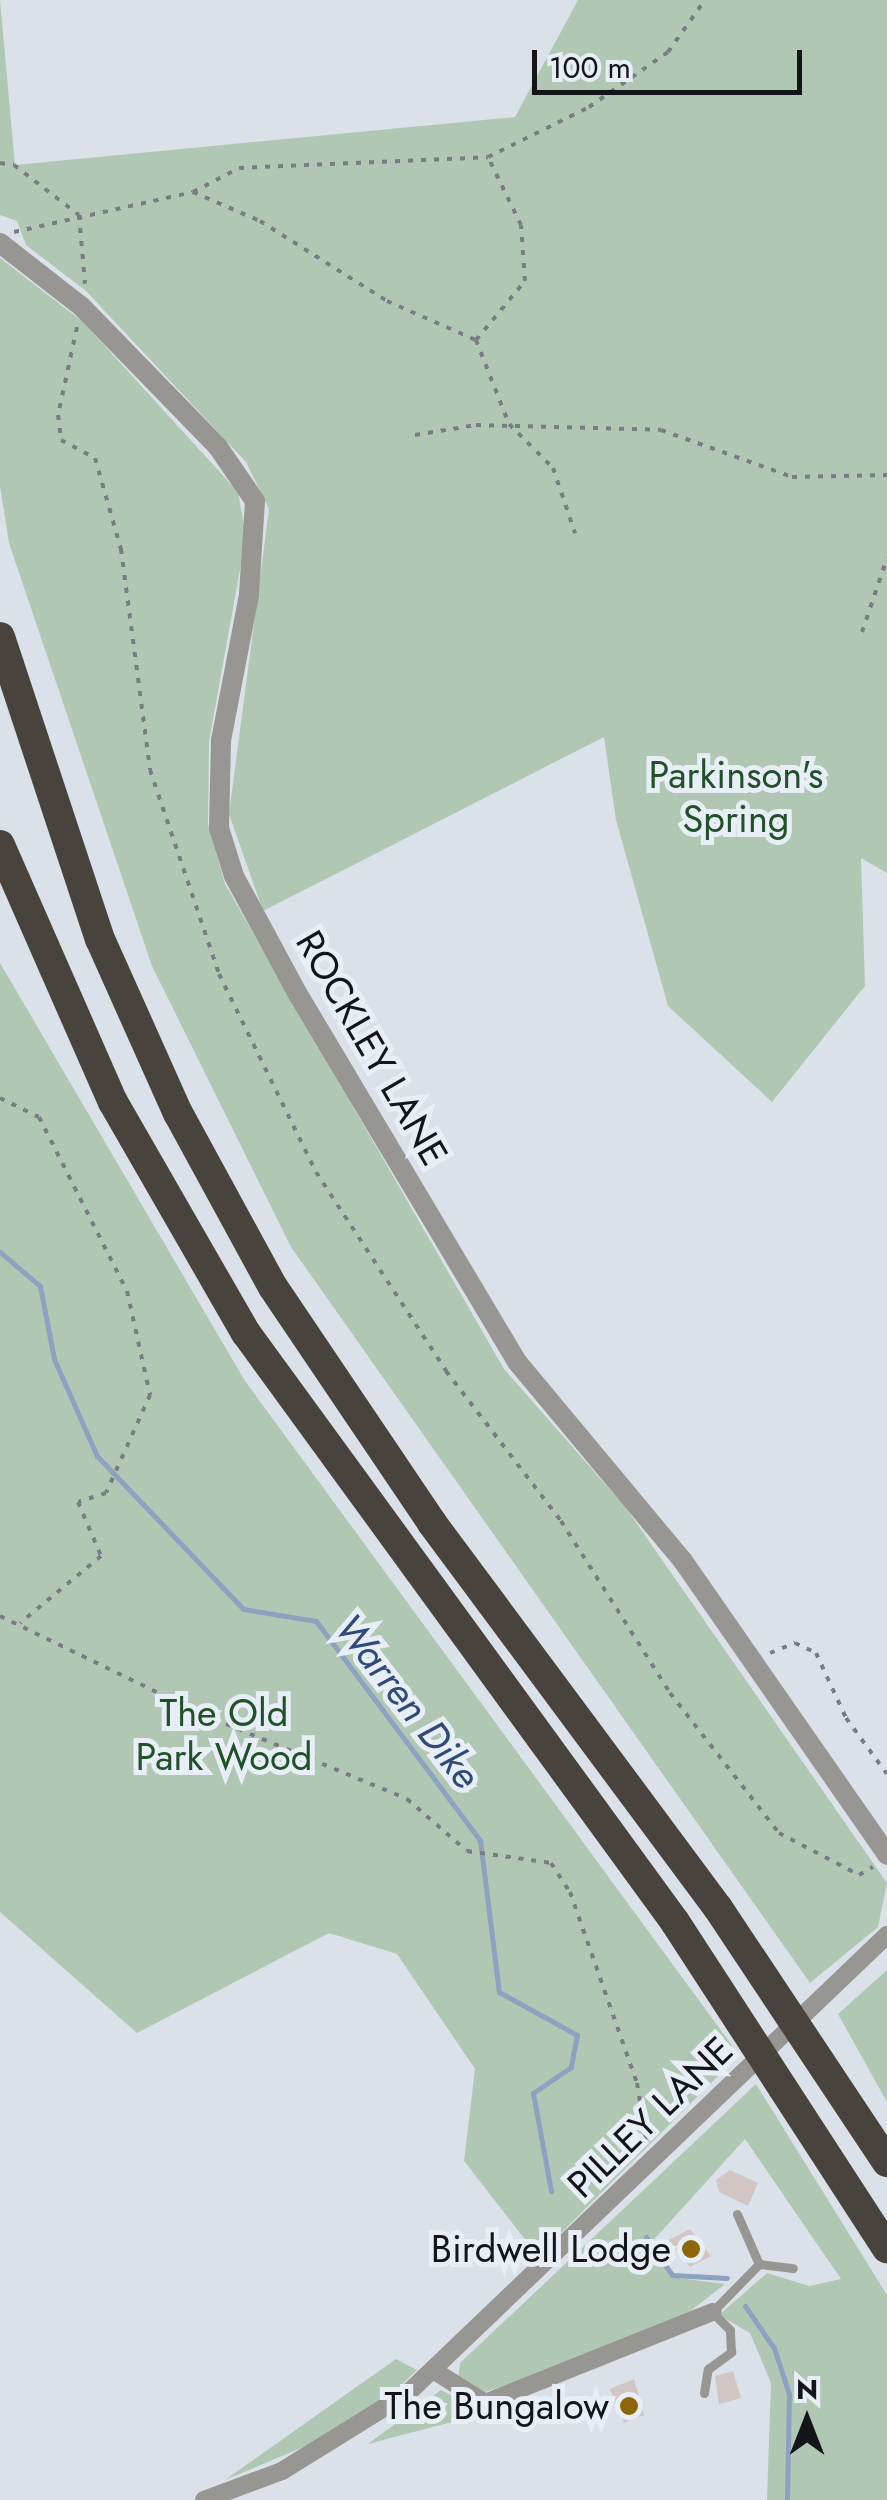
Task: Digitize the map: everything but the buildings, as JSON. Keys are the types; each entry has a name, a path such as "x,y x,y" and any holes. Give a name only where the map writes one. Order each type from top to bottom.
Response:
{"highway":[{"path":"0,637 100,940 178,1113 274,1287 432,1523 718,1908 887,2162"},
{"path":"0,844 112,1102 246,1334 675,1922 887,2248"}],"street":[{"name":"ROCKLEY LANE","path":"0,244 81,306 218,446 255,502 256,538 218,787 234,876 518,1363 756,1662 887,1856"},
{"name":"PILLEY LANE","path":"204,2500 326,2447 433,2370 887,1935"},
{"path":"433,2370 485,2403 712,2312"}],"lane":[{"path":"737,2214 758,2264"},
{"path":"758,2264 792,2268"},
{"path":"704,2393 708,2369 731,2352 730,2330 712,2312 758,2264"}],"path":[{"path":"0,235 193,192 239,168 488,157 589,107 668,52 705,0"},
{"path":"476,340 526,280 521,226 488,157"},
{"path":"0,163 14,164 79,215"},
{"path":"193,192 260,221 387,301 476,340 510,424 553,468 575,533"},
{"path":"79,215 81,306"},
{"path":"415,436 510,424 661,430 792,477 887,475"},
{"path":"862,632 887,558"},
{"path":"0,1098 39,1116 127,1291 150,1395 109,1486 78,1502 101,1556 19,1623"},
{"path":"0,1616 202,1714 406,1799 467,1851 550,1863 570,1892 638,2083 647,2142 658,2154"},
{"path":"756,1662 796,1643 816,1654 846,1718 887,1774"}],"green space":[{"name":"Parkinson's Spring","path":"0,0 15,165 515,117 578,0 887,0 887,873 861,858 865,986 772,1102 668,1006 616,820 604,737 263,911 229,814 269,509 246,462 86,291 26,245 17,221 0,215"},
{"path":"0,258 83,322 238,492 246,536 209,742 208,824 225,884 504,1369 626,1508 887,1883 878,1927 810,1983 291,1247 152,966 9,543 0,486"},
{"name":"The Old Park Wood","path":"0,963 245,1381 739,2055 538,2256 464,2161 475,2069 397,1954 329,1933 137,2033 0,1912"},
{"path":"887,1970 887,2102 838,2014"},
{"path":"756,2084 887,2295 887,2500 767,2500 771,2383 750,2333 719,2315 767,2273 809,2286 841,2279 745,2139 649,2245 671,2277 725,2284 679,2320 567,2365 485,2392 458,2379 460,2363"},
{"path":"396,2359 417,2370 393,2393 325,2438 225,2480"},
{"path":"441,2390 486,2413 368,2444"}],"waterway":[{"name":"Warren Dike","path":"0,1252 40,1286 54,1359 97,1456 243,1609 316,1621 480,1840 499,1992 577,2035 571,2067 533,2093 551,2191"},
{"name":"Warren Dike","path":"646,2237 672,2275 727,2278"},
{"name":"Warren Dike","path":"745,2306 774,2348 789,2394 787,2500"}],"place":[{"name":"Birdwell Lodge","path":"691,2249"},
{"name":"The Bungalow","path":"629,2406"}]}
